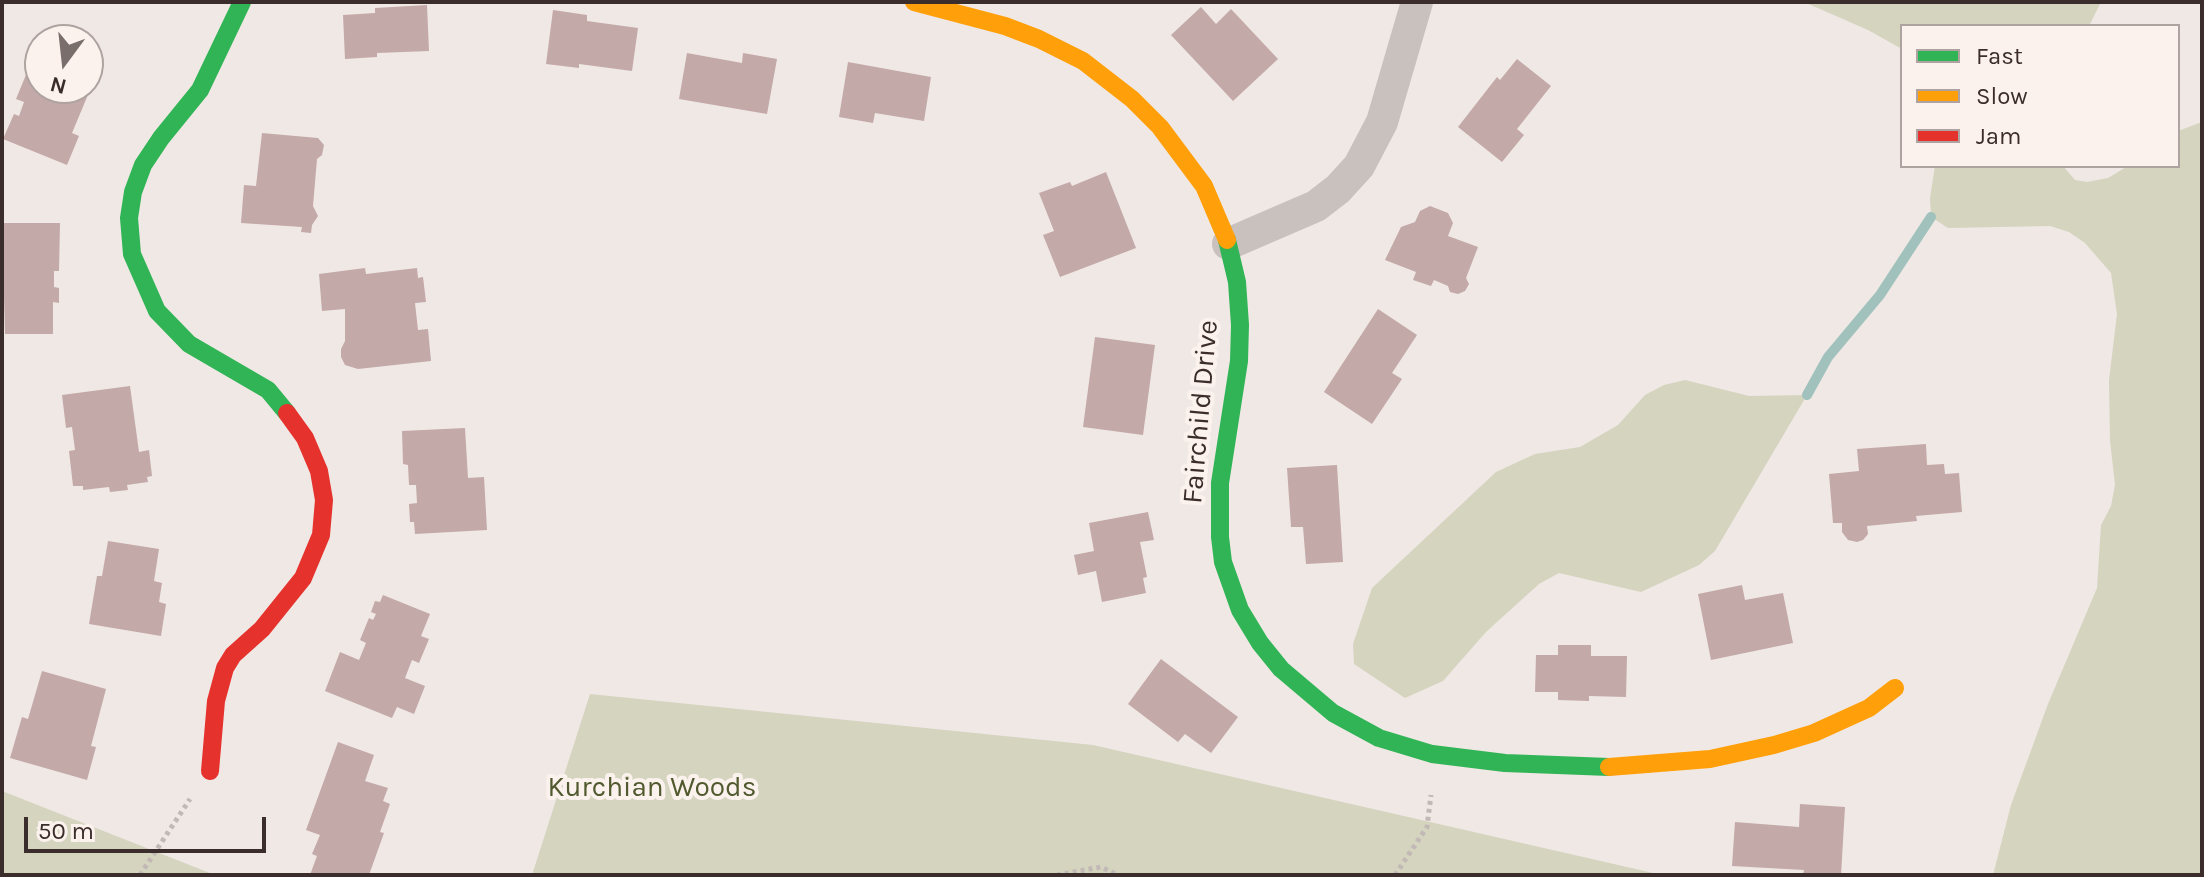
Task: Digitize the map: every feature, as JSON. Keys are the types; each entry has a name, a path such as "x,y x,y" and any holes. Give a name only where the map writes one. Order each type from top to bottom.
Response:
{"street":[{"path":"210,771 216,701 225,668 233,655 262,629 303,578 321,535 324,500 319,471 305,438 279,402 253,381 189,344 157,311 132,254 129,218 133,192 143,165 200,90 242,2"},
{"name":"Fairchild Drive","path":"914,2 973,16 1039,39 1083,61 1108,78 1160,127 1184,158 1217,212 1237,282 1240,325 1237,375 1220,483 1223,562 1240,610 1260,643 1281,669 1304,690 1355,727 1398,746 1457,758 1569,767 1667,765 1710,759 1814,733 1869,708 1895,688"},
{"path":"1228,244 1316,206 1338,189 1359,166 1382,122 1417,2"}],"path":[{"path":"140,875 210,771"},
{"path":"1395,875 1427,827 1431,795"},
{"path":"1057,875 1101,867 1118,875"}],"green space":[{"path":"1804,2 2101,2 2090,24 1900,24 1900,48"},
{"path":"2202,122 2202,875 1993,875 2011,805 2048,704 2097,588 2101,525 2111,506 2115,485 2110,441 2109,380 2117,314 2111,273 2085,243 2069,232 2050,226 1948,228 1931,217 1930,198 1935,168 2065,168 2075,180 2087,182 2108,178 2125,168 2180,168 2180,130"},
{"path":"1685,380 1749,396 1807,395 1715,551 1699,565 1641,592 1559,573 1539,584 1486,632 1443,681 1405,698 1354,664 1353,644 1372,588 1496,472 1535,454 1580,447 1618,425 1645,395 1664,385"},
{"name":"Kurchian Woods","path":"590,694 1093,745 1662,875 532,875"},
{"path":"2,791 215,875 2,875"}],"building":[{"path":"427,5 429,51 377,53 377,57 345,59 343,15 375,13 375,8"},
{"path":"1201,7 1216,24 1231,9 1278,59 1233,101 1171,35"},
{"path":"553,10 587,15 587,21 638,28 632,71 579,64 579,68 546,64"},
{"path":"687,53 742,63 743,53 777,59 767,114 679,99"},
{"path":"1517,59 1551,86 1517,129 1524,135 1502,162 1458,127 1497,77 1500,80"},
{"path":"848,62 931,77 924,121 875,113 873,123 839,117"},
{"path":"24,80 24,102 16,99"},
{"path":"24,102 84,104 72,133 79,136 67,165 3,139 14,114 19,116"},
{"path":"262,133 318,138 324,145 322,155 317,159 313,206 318,216 311,233 301,232 302,227 241,223 244,185 256,186"},
{"path":"1106,172 1136,248 1060,277 1043,235 1054,231 1039,193 1070,182 1072,186"},
{"path":"1430,206 1448,213 1453,223 1448,236 1478,247 1466,278 1469,284 1465,291 1458,294 1434,280 1431,286 1413,280 1416,272 1385,260 1401,227 1415,222 1420,211"},
{"path":"2,223 60,223 59,271 54,271 54,287 59,288 59,303 53,302 53,334 5,334"},
{"path":"365,268 366,274 417,268 418,278 423,277 426,302 415,303 418,330 428,329 431,361 358,369 345,365 341,349 345,341 345,309 322,311 319,274"},
{"path":"1378,309 1417,335 1392,373 1402,379 1372,424 1324,392"},
{"path":"1095,337 1155,345 1143,435 1083,427"},
{"path":"130,386 139,452 149,450 152,476 147,477 148,482 127,485 128,490 110,492 109,487 83,490 83,486 73,486 69,451 75,450 72,427 66,428 62,395"},
{"path":"465,428 468,478 484,477 487,530 415,534 414,522 410,522 409,504 417,503 416,485 409,485 408,465 403,464 402,431"},
{"path":"1926,444 1927,465 1944,464 1945,474 1959,473 1962,512 1916,516 1917,521 1867,526 1868,534 1863,540 1848,540 1842,532 1842,523 1833,523 1829,474 1859,471 1857,449"},
{"path":"1337,465 1343,562 1306,564 1303,527 1291,527 1287,468"},
{"path":"1148,512 1154,540 1140,542 1147,577 1143,578 1146,593 1102,602 1096,571 1078,575 1074,555 1094,551 1089,523"},
{"path":"108,541 159,549 154,581 162,583 159,602 166,604 161,636 89,624 97,576 102,576"},
{"path":"1742,585 1745,600 1783,593 1793,643 1711,660 1698,594"},
{"path":"383,595 430,614 421,636 429,639 419,663 412,660 405,678 425,686 414,714 397,707 392,718 325,691 340,652 359,660 366,643 360,640 369,618 373,620 376,614 371,612 375,601 380,602"},
{"path":"1558,645 1591,645 1591,656 1627,656 1626,697 1589,696 1589,701 1558,700 1558,692 1535,692 1536,655 1558,655"},
{"path":"1161,659 1238,717 1211,753 1185,734 1178,742 1128,704"},
{"path":"42,671 106,689 91,746 96,747 87,780 10,758 22,717 28,719"},
{"path":"338,742 374,755 365,781 388,788 383,801 390,804 380,832 384,833 369,875 310,875 317,856 312,854 320,835 306,830"},
{"path":"1800,804 1845,807 1841,875 1803,875 1804,870 1732,866 1735,822 1799,827"}],"waterway":[{"path":"1807,395 1828,357 1880,295 1931,217"}],"traffic: fast":[{"path":"242,2 200,90 143,165 133,192 129,218 132,254 157,311 189,344 268,390 287,413"},
{"path":"1227,240 1237,282 1240,325 1239,361 1220,483 1220,537 1223,562 1240,610 1260,643 1281,669 1333,713 1379,738 1432,754 1505,763 1609,767"}],"traffic: slow":[{"path":"914,2 1005,26 1083,61 1132,99 1160,127 1204,186 1227,240"},
{"path":"1609,767 1710,759 1774,745 1814,733 1869,708 1895,688"}],"traffic: jam":[{"path":"210,771 216,701 225,668 233,655 262,629 303,578 321,535 324,500 319,471 305,438 287,413"}]}
